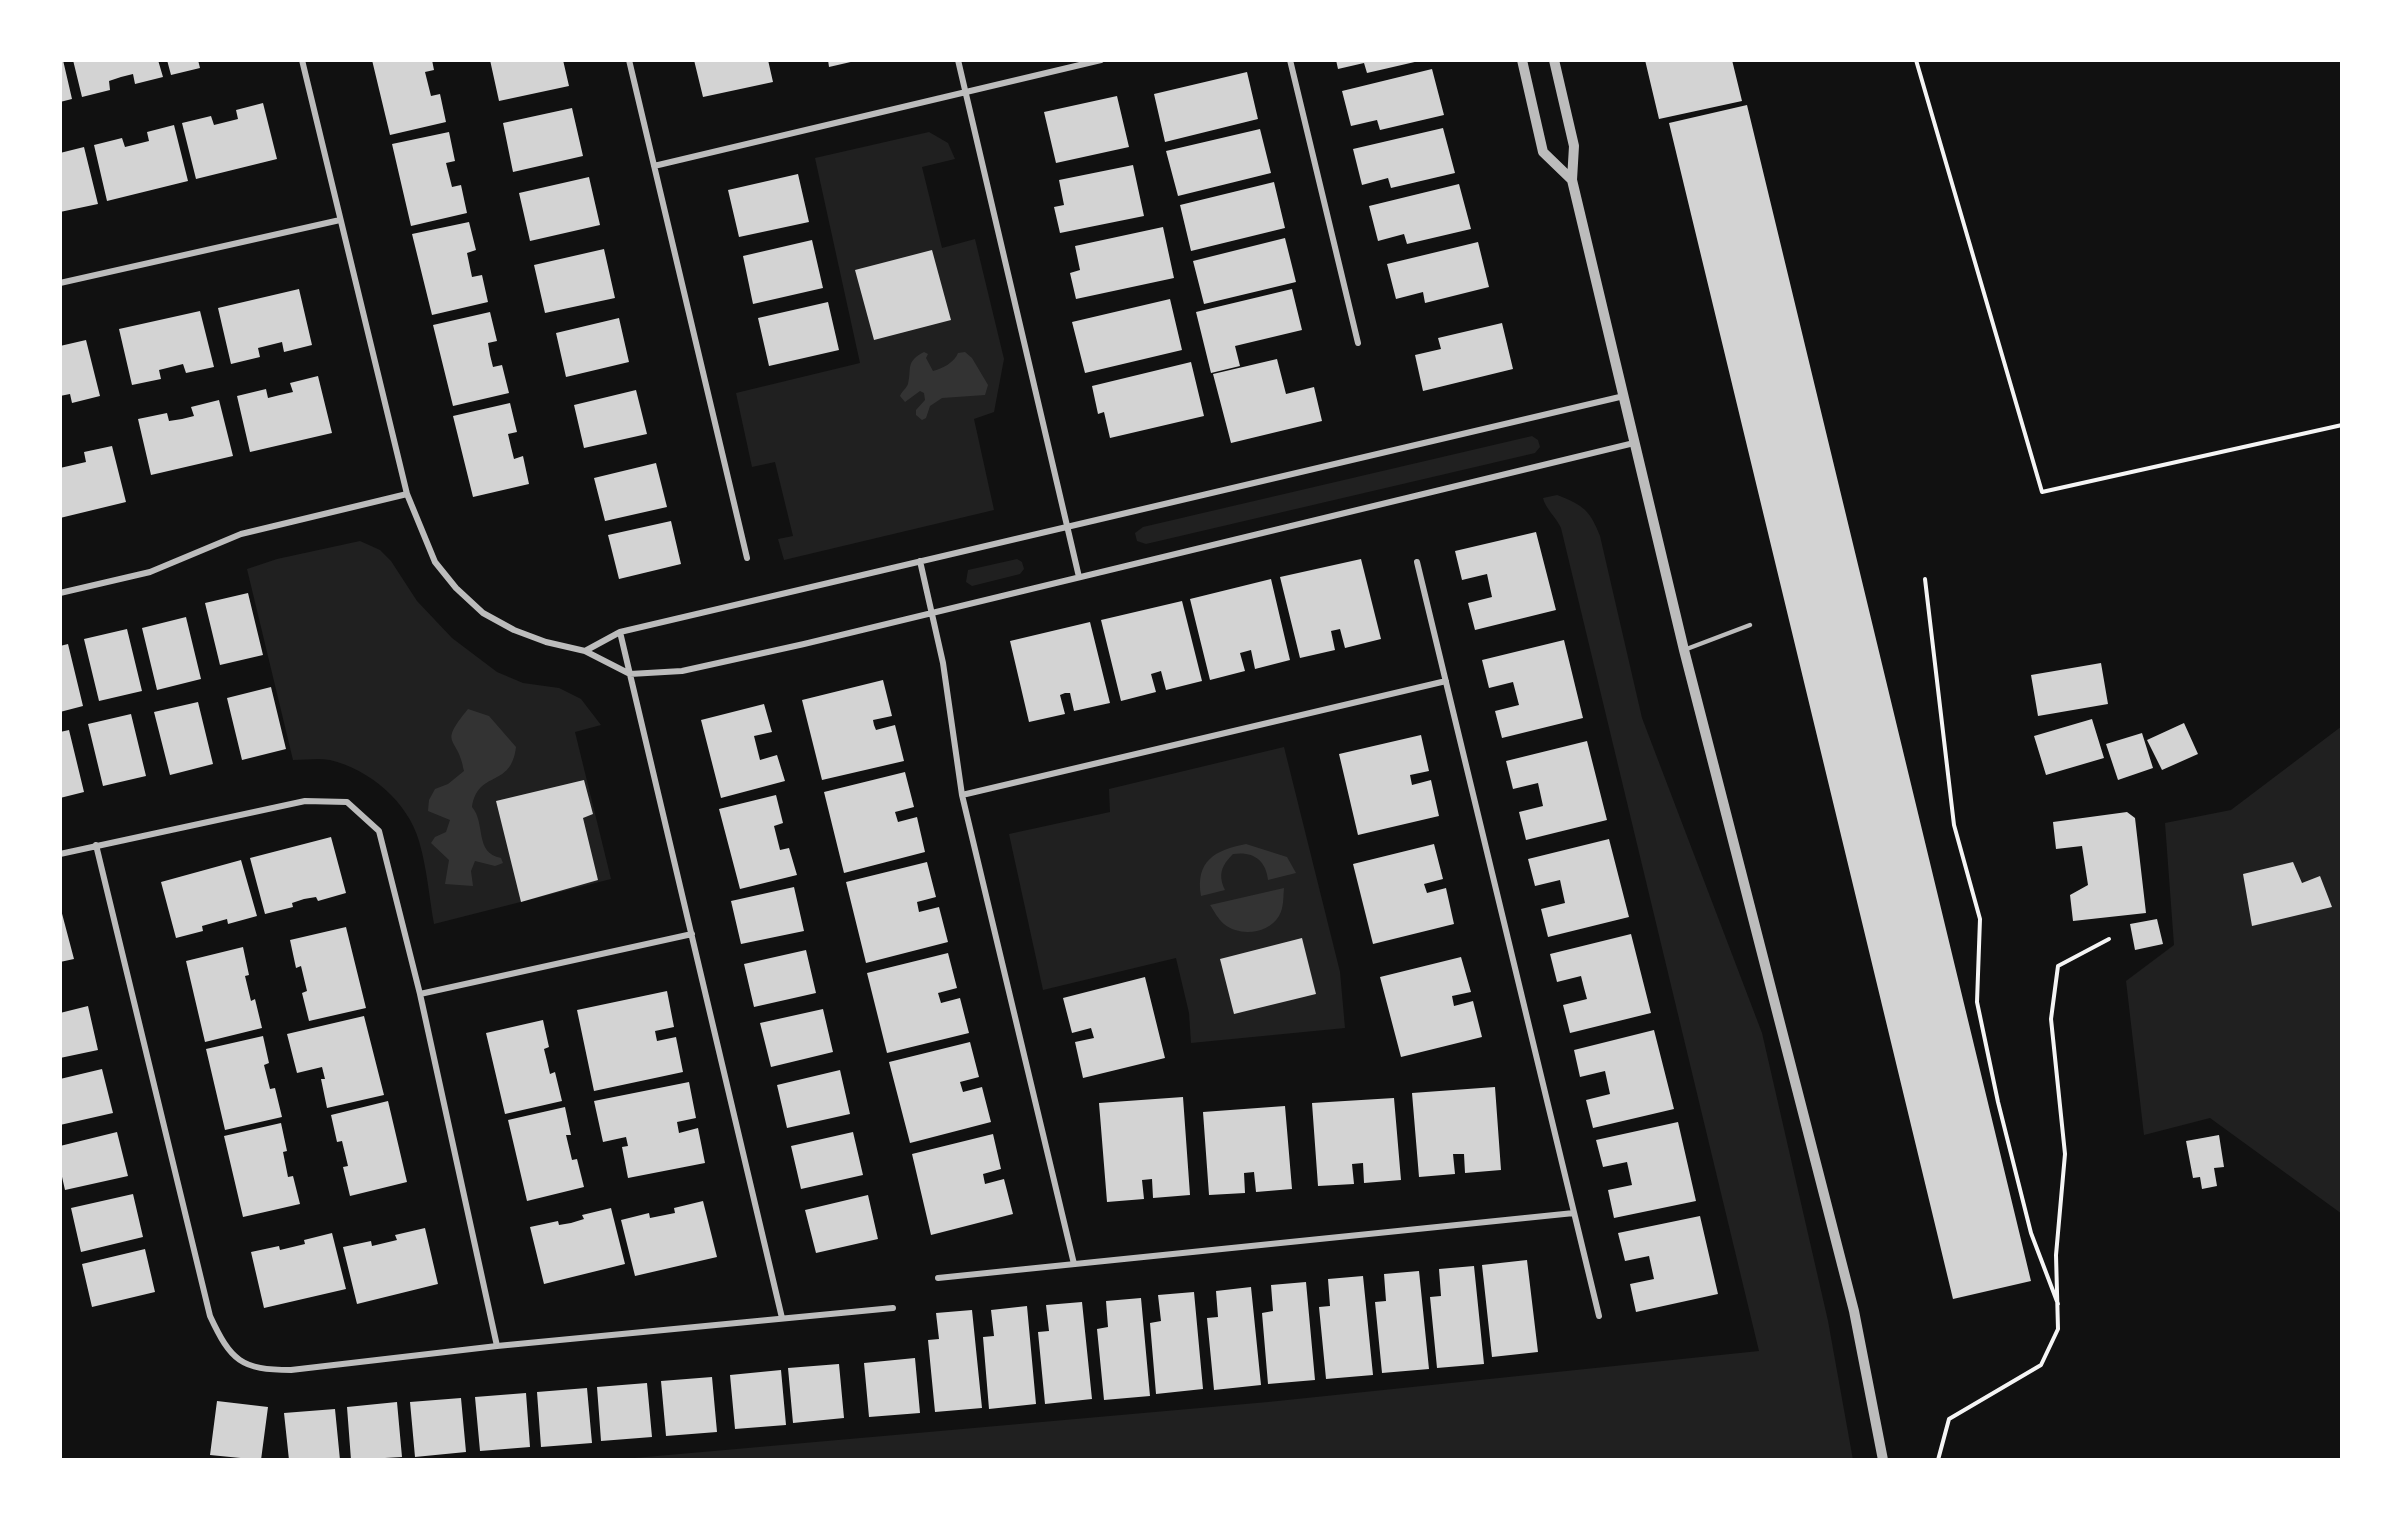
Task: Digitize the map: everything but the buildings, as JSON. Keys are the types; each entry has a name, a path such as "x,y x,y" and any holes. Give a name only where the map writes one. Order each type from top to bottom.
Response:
{"street":[{"path":"302,60 407,494 435,562 456,588 483,613 513,630 546,642 585,651 630,674 682,670 804,645 1634,443"},
{"path":"629,60 747,558"},
{"path":"958,60 1079,577"},
{"path":"654,166 1101,60"},
{"path":"1290,60 1358,343"},
{"path":"1522,60 1544,152 1572,180"},
{"path":"1554,60 1574,146 1572,180 1684,650 1854,1311 1883,1460"},
{"path":"60,283 340,220"},
{"path":"585,651 620,632 1624,396"},
{"path":"60,593 150,572 241,534 407,494"},
{"path":"920,561 943,663 962,795 1074,1264"},
{"path":"1417,562 1599,1316"},
{"path":"620,632 782,1318"},
{"path":"962,795 1446,681"},
{"path":"60,854 305,801 347,802 379,831 420,994 497,1346"},
{"path":"96,845 210,1316 222,1343 239,1361 265,1370 291,1370 497,1346 893,1308"},
{"path":"420,994 692,934"},
{"path":"938,1278 1574,1213"}],"lane":[{"path":"1684,650 1750,625"}],"path":[{"path":"1916,60 2042,492 2342,425"},
{"path":"1925,579 1954,825 1980,919 1977,1002 1998,1102 2031,1233 2058,1304"},
{"path":"1938,1460 1949,1419 2041,1365 2058,1329 2056,1256 2065,1154 2051,1019 2058,966 2109,939"}],"shaded area":[{"path":"929,132 948,143 955,159 922,167 942,248 975,239 1004,359 994,412 974,419 994,510 784,560 778,539 793,536 775,462 752,467 736,393 860,363 815,158"},
{"path":"924,352 928,354 926,358 933,371 948,365 958,353 965,352 972,358 988,385 985,395 942,398 930,406 926,418 922,420 916,415 916,410 925,400 924,393 920,391 905,402 900,396 908,384 912,362"},
{"path":"1532,436 1538,440 1540,447 1535,453 1146,544 1137,541 1135,533 1143,527"},
{"path":"1557,495 1573,502 1589,514 1600,536 1642,718 1762,1033 1828,1321 1853,1460 612,1460 1268,1402 1759,1351 1561,528 1543,498"},
{"path":"360,541 380,550 391,561 417,601 452,638 497,672 523,683 559,688 581,699 601,725 575,732 611,879 434,924 419,841 406,813 396,801 372,779 345,764 325,759 293,760 247,569 277,559"},
{"path":"1017,559 1022,562 1024,569 1020,574 972,586 966,582 968,570"},
{"path":"468,709 489,716 516,747 508,769 487,782 475,795 472,807 479,821 484,844 493,855 501,858 503,863 495,866 475,861 471,871 473,886 445,884 449,860 431,843 435,837 446,832 450,820 428,811 429,800 435,789 448,784 464,771 452,736 453,730"},
{"path":"2342,726 2342,1214 2210,1118 2144,1135 2126,981 2174,945 2165,823 2231,810"},
{"path":"1284,747 1340,972 1345,1028 1191,1043 1189,1013 1176,958 1043,990 1009,834 1110,812 1109,789"},
{"path":"1246,844 1287,857 1296,873 1268,880 1264,867 1257,858 1240,853 1233,854 1221,875 1225,890 1201,896 1201,874 1210,859 1225,850"},
{"path":"1284,888 1283,906 1279,916 1268,927 1253,932 1238,931 1224,924 1210,905"}]}
